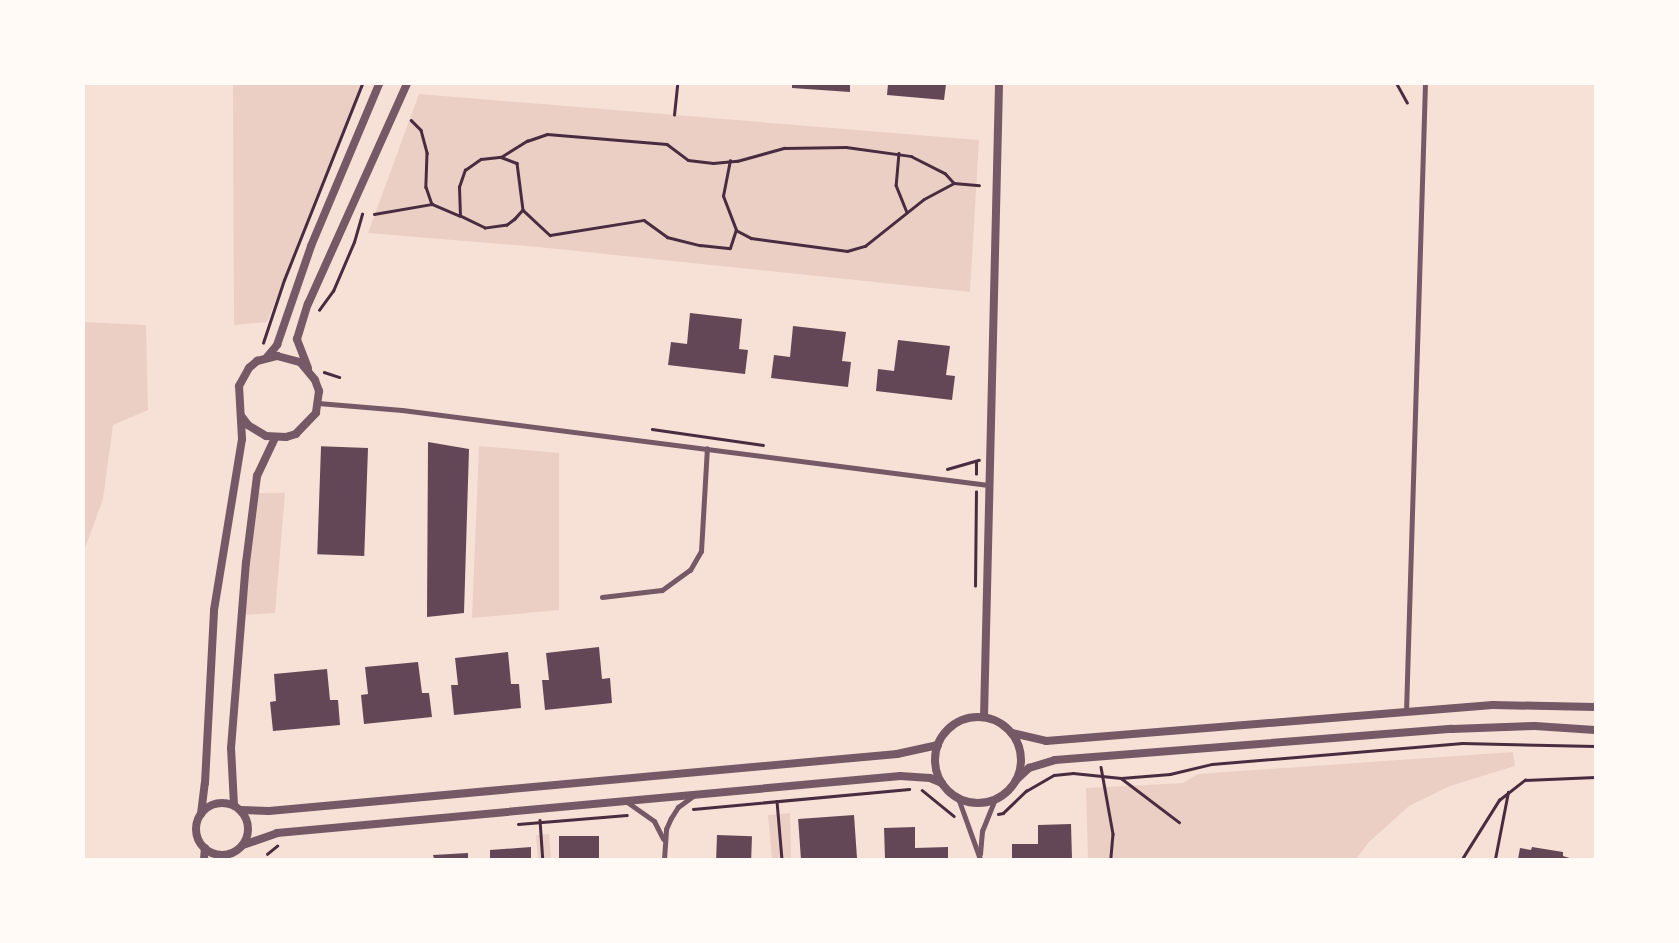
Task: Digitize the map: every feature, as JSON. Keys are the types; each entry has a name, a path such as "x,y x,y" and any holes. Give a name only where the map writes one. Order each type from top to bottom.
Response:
{"street":[{"path":"267,357 277,345 311,246 379,84"},
{"path":"242,417 256,432 275,438 286,437 304,429 316,413 318,403 315,380 297,339 308,304 407,84"},
{"path":"984,717 999,84"},
{"path":"1406,712 1425,84"},
{"path":"204,859 205,848 196,828 201,814 205,783 214,610 242,439 242,417 237,396 242,376 257,361 267,357 289,357 309,370"},
{"path":"318,403 402,410 988,485"},
{"path":"243,844 248,831 238,808 231,748 246,563 257,476 275,438"},
{"path":"602,596 662,590 690,570 701,551 707,448"},
{"path":"942,783 935,765 938,745 950,726 960,720 984,717 1003,725 1012,733 1038,741 1517,704 1595,706"},
{"path":"1016,780 1040,764 1099,757 1452,729 1535,726 1595,730"},
{"path":"205,848 220,855 229,856 243,844 277,833 900,776 930,778 942,783 958,798 975,803 995,799 1009,790 1016,780 1021,760 1012,733"},
{"path":"201,814 220,802 238,808 269,811 897,754 938,745"},
{"path":"664,859 664,842 671,818 678,807 694,795"},
{"path":"958,798 980,859"},
{"path":"980,859 982,831 995,799"},
{"path":"627,802 654,820 664,842"}],"path":[{"path":"674,115 677,84"},
{"path":"1397,84 1407,102"},
{"path":"411,120 421,130 427,153 426,187 432,204"},
{"path":"502,157 527,141 547,134 667,144 688,160 713,163 795,147 856,148 899,153 932,164 954,183 979,185"},
{"path":"899,153 896,185 907,212"},
{"path":"460,216 459,188 465,170 480,159 502,157 511,159 520,170 523,210 550,235 644,220 667,236 700,245 730,248 736,230 723,196 730,161"},
{"path":"736,230 751,238 847,251 865,246 907,212 954,183"},
{"path":"374,214 432,204 474,224 496,227 507,225 523,210"},
{"path":"313,318 333,291 366,206"},
{"path":"321,369 338,377"},
{"path":"652,429 767,445"},
{"path":"940,470 965,466 981,458"},
{"path":"1099,757 1113,834 1111,859"},
{"path":"1464,858 1499,800 1525,780 1595,777"},
{"path":"1121,778 1179,822"},
{"path":"776,788 782,859"},
{"path":"1495,859 1508,792"},
{"path":"539,809 543,859"}],"shaded area":[{"path":"233,84 362,84 267,322 234,325"},
{"path":"419,94 979,140 970,292 538,247 368,233"},
{"path":"84,322 146,325 148,410 113,425 103,499 84,551"},
{"path":"479,446 559,453 559,610 472,618"},
{"path":"255,493 285,493 275,613 242,615"},
{"path":"1513,752 1515,766 1450,786 1409,806 1369,842 1356,859 1088,859 1086,788 1183,783 1198,774"},
{"path":"790,813 791,859 772,859 768,815"},
{"path":"549,834 551,859 538,859 536,835"}],"building":[{"path":"792,84 850,84 850,92 792,88"},
{"path":"888,84 946,84 944,100 887,95"},
{"path":"690,313 742,319 739,349 748,350 745,374 668,365 671,342 687,344"},
{"path":"793,326 846,332 842,361 851,362 848,387 771,378 774,355 790,357"},
{"path":"898,340 950,346 946,375 955,376 952,400 876,391 878,369 894,371"},
{"path":"428,442 469,449 464,613 427,617"},
{"path":"321,446 368,448 364,556 317,554"},
{"path":"599,647 602,679 610,678 612,703 545,710 542,680 549,680 546,653"},
{"path":"508,652 511,684 519,684 521,708 454,715 451,685 458,685 455,658"},
{"path":"418,662 422,693 429,693 432,717 364,724 361,695 368,694 365,667"},
{"path":"327,669 330,700 338,700 340,725 273,731 270,702 276,701 274,674"},
{"path":"854,815 857,859 801,859 798,819"},
{"path":"1071,824 1072,859 1012,859 1012,844 1038,844 1038,825"},
{"path":"915,827 915,848 948,847 948,859 885,859 884,828"},
{"path":"717,835 752,836 751,859 716,859"},
{"path":"559,836 599,836 599,859 559,859"},
{"path":"531,847 531,859 490,859 490,850"},
{"path":"1532,847 1563,852 1563,856 1573,859 1518,859 1520,848 1531,850"},
{"path":"468,853 468,859 434,859 433,855"}]}
